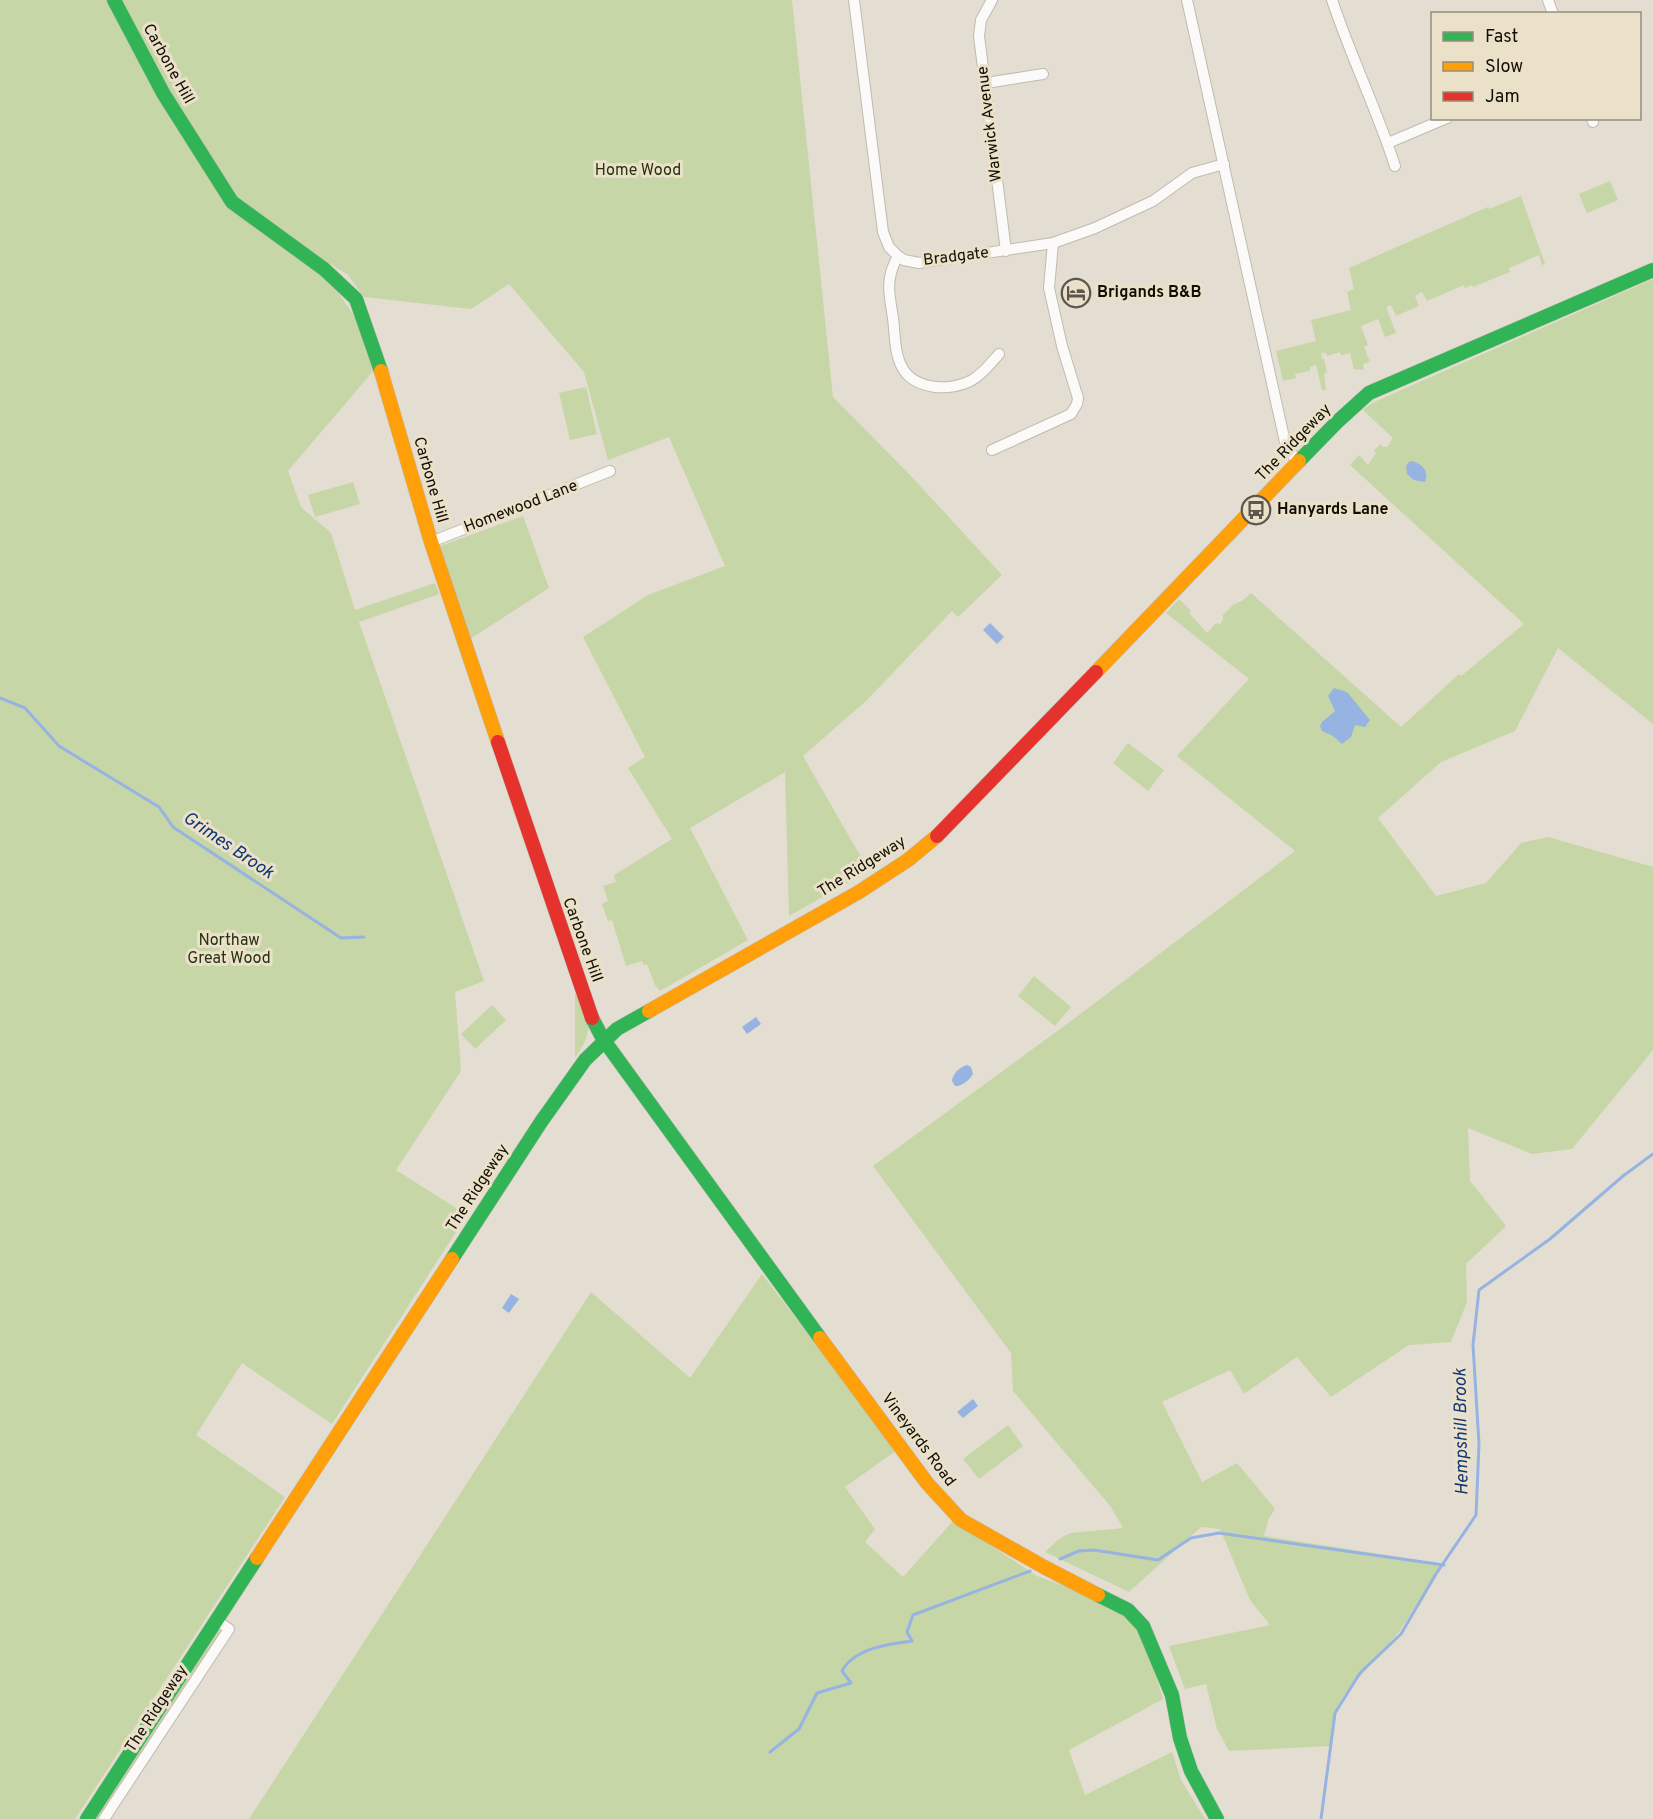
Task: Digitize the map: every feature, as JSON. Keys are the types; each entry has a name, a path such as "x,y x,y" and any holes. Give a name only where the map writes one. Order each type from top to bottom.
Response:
{"street":[{"name":"Carbone Hill","path":"114,0 163,93 232,202 324,269 356,299 378,359 431,542 556,916 594,1024 603,1040"},
{"path":"854,0 883,232 889,247 898,256 888,280 900,363 911,378 929,386 941,387 961,384 982,373 999,354"},
{"name":"Warwick Avenue","path":"992,0 984,12 979,27 1006,251"},
{"path":"1187,0 1285,442 1297,462"},
{"path":"1332,0 1354,61 1377,113 1395,166"},
{"path":"986,82 1043,74"},
{"path":"1388,143 1442,120"},
{"name":"Bradgate","path":"898,256 904,260 919,263 1053,243 1095,228 1153,201 1192,173 1224,164"},
{"path":"992,450 1071,414 1077,404 1078,398 1062,346 1049,288 1053,243"},
{"name":"The Ridgeway","path":"87,1819 541,1122 590,1053 603,1040 617,1029 859,892 908,860 935,838 1297,462 1369,393 1653,270"},
{"name":"Homewood Lane","path":"431,542 610,471"},
{"name":"Vineyards Road","path":"603,1040 927,1484 961,1520 1044,1567 1128,1610 1143,1626 1172,1695 1180,1738 1191,1771 1217,1819"},
{"name":"The Ridgeway","path":"104,1819 229,1629 216,1620"}],"green space":[{"name":"Northaw Great Wood","path":"0,0 792,0 833,397 911,476 1002,575 958,617 952,611 867,700 803,756 869,871 789,916 785,772 690,828 748,940 660,991 655,985 647,964 644,965 642,961 626,966 612,920 608,921 602,904 608,901 603,886 616,882 614,875 672,839 628,768 645,757 583,637 648,595 725,566 669,437 608,460 584,372 509,284 471,309 364,297 348,275 237,205 336,289 355,317 374,370 288,471 301,507 331,533 355,610 435,583 439,594 359,622 484,981 455,992 461,1071 396,1170 467,1215 332,1424 242,1363 196,1435 285,1497 75,1819 0,1819"},
{"path":"1610,181 1618,200 1587,213 1579,194"},
{"path":"1521,196 1545,264 1542,265 1539,255 1509,268 1510,272 1473,287 1472,285 1465,288 1464,285 1427,301 1422,292 1415,296 1419,306 1396,316 1391,305 1386,307 1396,333 1385,337 1378,319 1361,326 1368,345 1364,347 1370,362 1363,364 1364,370 1354,369 1350,353 1341,355 1340,352 1327,356 1326,353 1321,353 1327,371 1324,375 1326,390 1322,390 1316,365 1310,367 1310,371 1295,374 1296,378 1283,381 1276,351 1316,341 1311,320 1351,310 1347,292 1354,289 1349,268 1488,207 1489,209"},
{"path":"1653,279 1653,724 1558,648 1515,731 1441,762 1378,818 1436,896 1486,883 1521,843 1548,837 1653,867 1653,1050 1572,1149 1532,1154 1468,1128 1470,1181 1506,1226 1466,1264 1467,1302 1451,1342 1409,1345 1331,1397 1297,1357 1244,1394 1230,1370 1162,1402 1202,1482 1237,1463 1275,1509 1269,1518 1264,1536 1443,1564 1399,1632 1343,1696 1334,1713 1332,1746 1229,1751 1217,1729 1206,1684 1185,1689 1169,1646 1270,1625 1250,1600 1220,1529 1201,1527 1129,1592 1045,1552 1059,1539 1070,1533 1123,1528 1111,1507 1013,1391 1011,1353 873,1166 1083,1012 1295,851 1177,756 1249,679 1166,613 1179,599 1207,633 1216,623 1220,624 1223,615 1234,604 1242,601 1251,593 1401,727 1459,674 1461,676 1524,624 1350,465 1359,455 1368,465 1380,444 1387,447 1393,438 1363,410 1372,403"},
{"path":"586,387 597,434 570,440 559,393"},
{"path":"353,482 360,504 315,517 308,495"},
{"path":"523,516 549,588 470,639 440,546"},
{"path":"1128,743 1164,770 1148,791 1113,763"},
{"path":"1034,976 1071,1007 1055,1026 1018,996"},
{"path":"575,992 588,1025 588,1032 575,1058"},
{"path":"492,1005 506,1020 475,1049 461,1034"},
{"path":"762,1274 897,1450 845,1487 875,1529 865,1542 903,1577 953,1521 1037,1576 1100,1599 1133,1623 1146,1644 1163,1699 1069,1750 1085,1795 1172,1752 1181,1780 1205,1819 249,1819 591,1292 690,1378"},
{"path":"1008,1425 1023,1446 979,1479 963,1459"},
{"path":"217,1630 221,1632 100,1819 91,1819"}],"water":[{"path":"1410,461 1424,468 1425,482 1414,480 1407,474 1406,466"},
{"path":"990,623 1004,637 997,644 983,630"},
{"path":"1334,688 1347,692 1370,720 1365,727 1355,725 1351,737 1342,744 1333,736 1322,731 1320,726 1335,711 1328,696"},
{"path":"756,1017 761,1024 747,1034 742,1027"},
{"path":"967,1065 971,1067 973,1074 963,1084 955,1086 952,1081 954,1075"},
{"path":"511,1294 519,1299 509,1313 502,1308"},
{"path":"973,1399 978,1406 963,1418 957,1412"}],"waterway":[{"name":"Grimes Brook","path":"0,698 25,708 59,746 159,807 173,827 341,938 364,937"},
{"name":"Hempshill Brook","path":"1321,1819 1335,1713 1360,1673 1401,1634 1436,1574 1476,1515 1479,1444 1473,1345 1479,1290 1550,1239 1623,1176 1653,1154"},
{"path":"1060,1559 1079,1551 1094,1550 1158,1560 1191,1538 1219,1533 1444,1565"},
{"path":"770,1752 799,1729 817,1693 851,1683 842,1671 855,1657 873,1648 912,1641 907,1632 913,1615 1030,1571"}],"traffic: fast":[{"path":"114,0 163,93 232,202 324,269 356,299 381,371"},
{"path":"1299,461 1369,393 1653,270"},
{"path":"452,1259 541,1122 585,1060 617,1029 649,1011"},
{"path":"592,1018 603,1039 820,1338"},
{"path":"87,1819 257,1558"},
{"path":"1098,1595 1128,1610 1143,1626 1172,1695 1180,1738 1191,1771 1217,1819"}],"traffic: slow":[{"path":"381,371 431,542 498,742"},
{"path":"1096,672 1299,461"},
{"path":"649,1011 859,892 908,860 937,836"},
{"path":"257,1558 452,1259"},
{"path":"820,1338 927,1483 961,1520 1098,1595"}],"traffic: jam":[{"path":"937,836 1096,672"},
{"path":"498,742 592,1018"}],"place":[{"name":"Brigands B&B","path":"1076,293"},
{"name":"Hanyards Lane","path":"1256,510"}],"park label":[{"name":"Home Wood","path":"638,171"}]}
